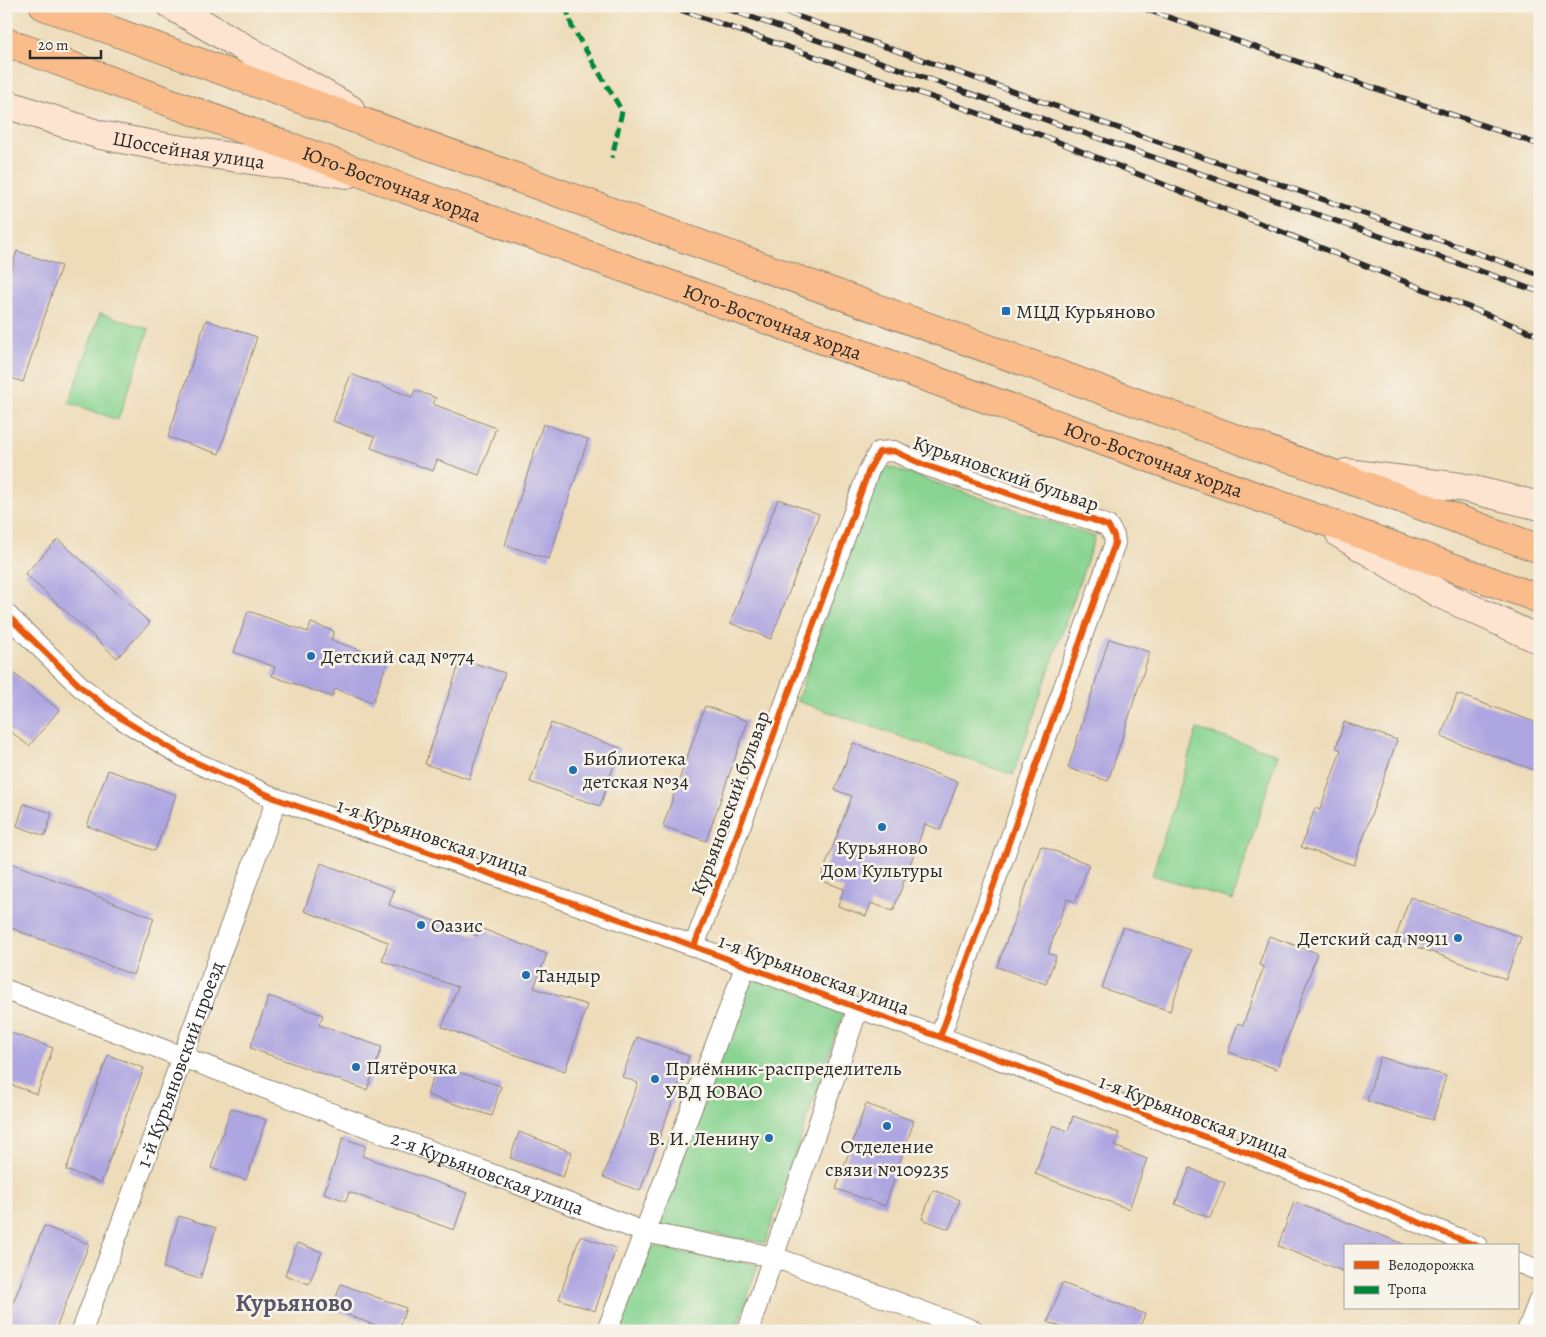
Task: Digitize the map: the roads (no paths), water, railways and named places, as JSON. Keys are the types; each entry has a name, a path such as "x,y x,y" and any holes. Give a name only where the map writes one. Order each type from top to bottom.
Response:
{"main road":[{"path":"44,6 1540,549"},
{"name":"Юго-Восточная хорда","path":"6,42 375,178 1540,599"}],"street":[{"path":"172,6 389,132"},
{"name":"Шоссейная улица","path":"6,104 100,136 375,178"},
{"name":"Курьяновский бульвар","path":"694,946 755,787 869,470 879,452 894,451 931,468 1057,510 1090,519 1108,526 1116,543 940,1037"},
{"path":"1320,469 1461,487 1540,506"},
{"path":"1308,515 1438,593 1540,640"},
{"name":"1-я Курьяновская улица","path":"6,614 81,687 122,719 186,758 277,799 694,946 940,1037 1248,1153 1472,1244"},
{"name":"1-й Курьяновский проезд","path":"82,1331 277,799"},
{"path":"606,1331 746,965"},
{"name":"2-я Курьяновская улица","path":"6,990 644,1232 774,1257 975,1331"},
{"path":"748,1331 858,1008"},
{"path":"1518,1262 1540,1271"},
{"path":"1527,1331 1540,1298"}],"railway":[{"path":"669,6 1041,135 1540,336"},
{"path":"719,6 1540,292"},
{"path":"768,6 1540,275"},
{"path":"1136,6 1540,145"}],"place":[{"name":"МЦД Курьяново","path":"1006,311"},
{"name":"Детский сад №774","path":"311,656"},
{"name":"Библиотека детская №34","path":"573,770"},
{"name":"Курьяново Дом Культуры","path":"882,827"},
{"name":"Оазис","path":"421,925"},
{"name":"Детский сад №911","path":"1458,938"},
{"name":"Тандыр","path":"526,975"},
{"name":"Пятёрочка","path":"356,1067"},
{"name":"Приёмник-распределитель УВД ЮВАО","path":"655,1079"},
{"name":"Отделение связи №109235","path":"887,1126"},
{"name":"В. И. Ленину","path":"769,1138"}],"district":[{"name":"Курьяново","path":"294,1302"}]}
